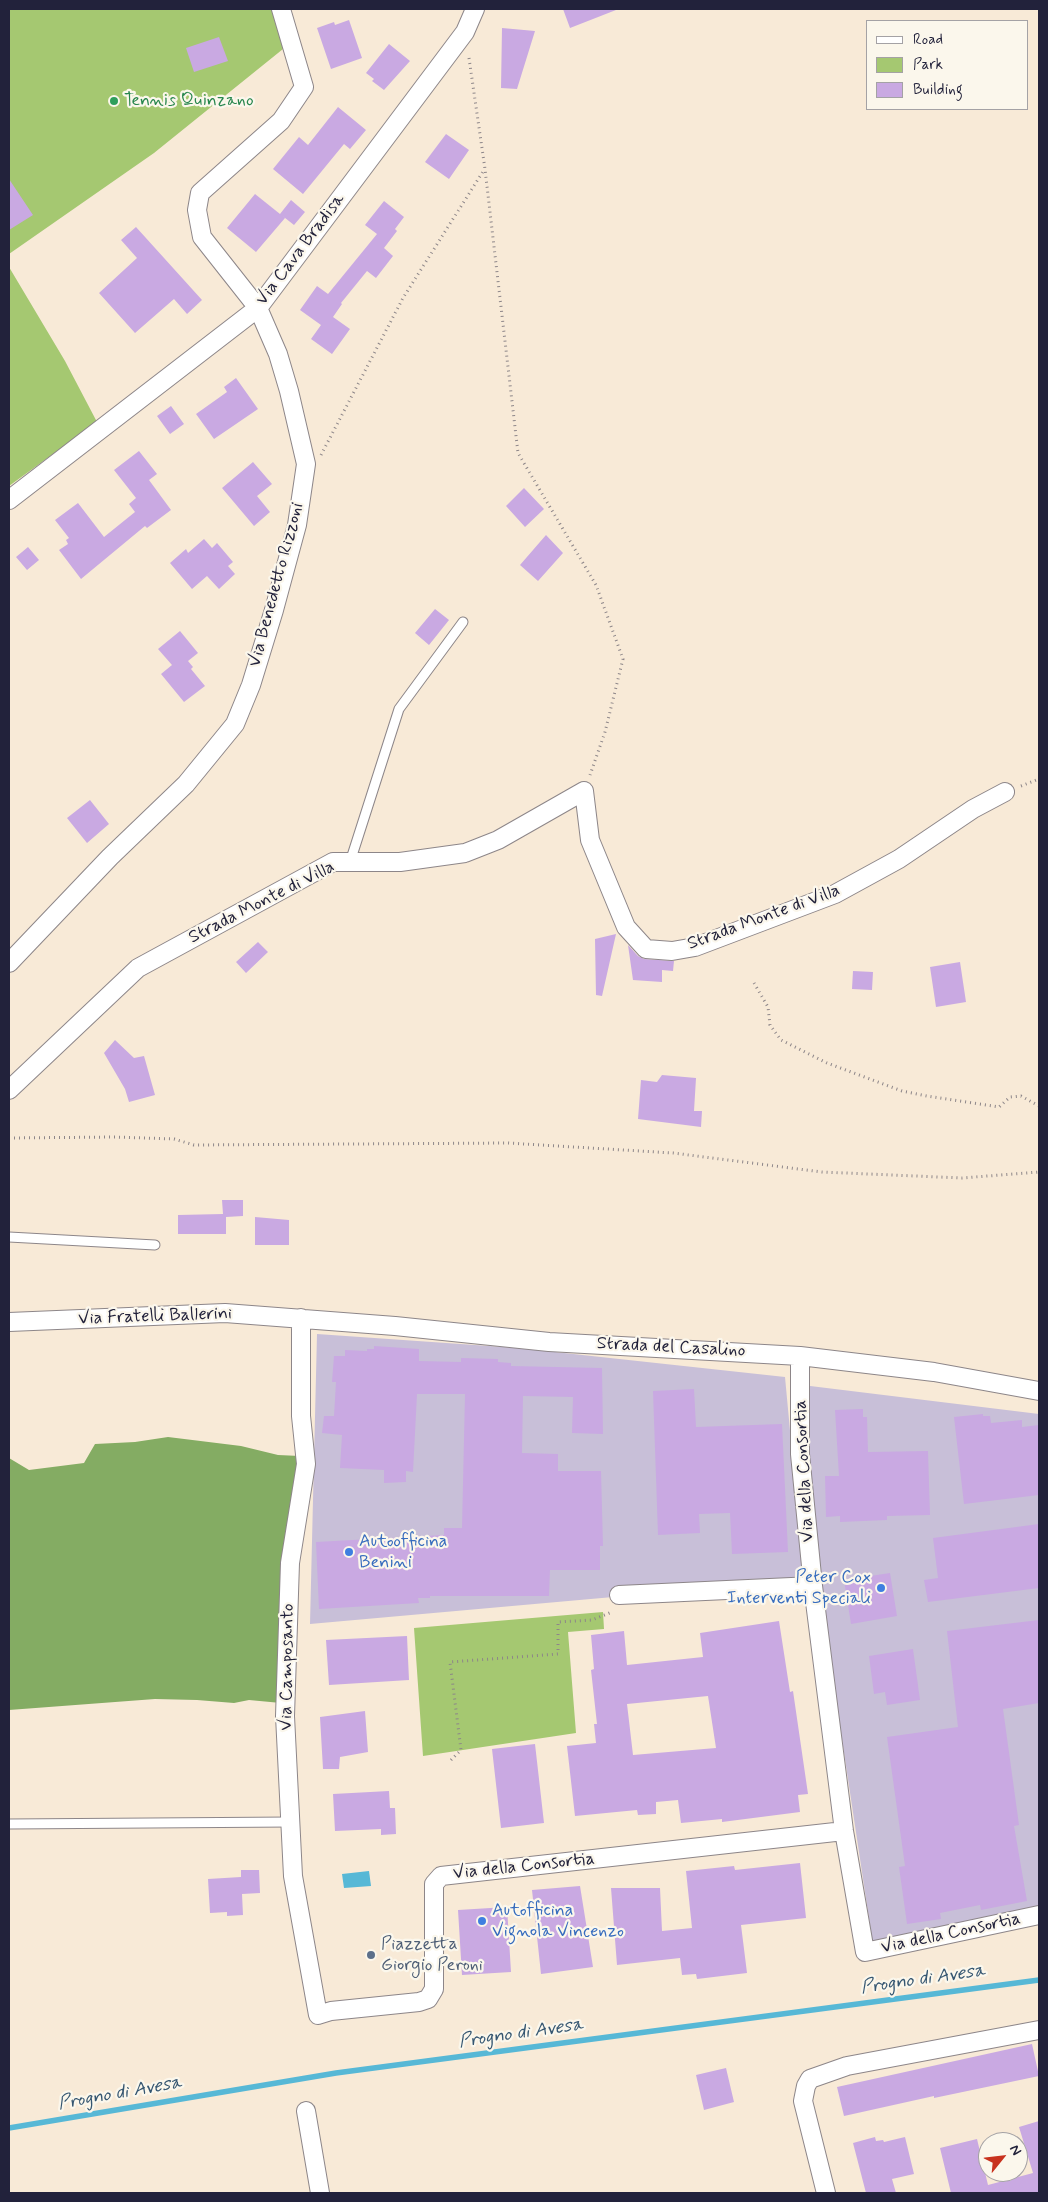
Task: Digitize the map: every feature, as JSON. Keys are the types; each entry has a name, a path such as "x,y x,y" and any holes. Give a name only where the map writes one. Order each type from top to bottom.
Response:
{"street":[{"name":"Via Benedetto Rizzoni","path":"9,963 110,858 186,784 235,724 251,684 277,601 297,525 306,464 289,391 278,354 258,308 202,237 197,210 200,193 281,121 304,86 282,9"},
{"name":"Via Cava Bradisa","path":"9,500 258,308 465,32 475,9"},
{"name":"Strada Monte di Villa","path":"9,1090 138,968 334,862 400,862 465,853 498,840 584,791 590,840 626,928 646,948 672,951 695,947 835,894 899,859 973,810 1005,792"},
{"name":"Via Fratelli Ballerini","path":"9,1322 225,1313 301,1318"},
{"name":"Strada del Casalino","path":"301,1318 549,1342 800,1356 934,1372 1039,1391"},
{"name":"Via Camposanto","path":"301,1318 301,1416 306,1464 295,1542 290,1563 285,1716 293,1876 318,2015"},
{"name":"Via della Consortia","path":"800,1356 800,1454 813,1586 844,1831 866,1952 1039,1915"},
{"path":"619,1595 813,1586"},
{"name":"Via della Consortia","path":"318,2015 331,2011 419,2002 428,1999 434,1989 434,1884 441,1876 844,1831"},
{"path":"826,2193 803,2101 806,2086 810,2079 847,2066 1039,2030"},
{"path":"306,2111 320,2193"}],"lane":[{"path":"350,862 399,709 463,622"},
{"path":"9,1237 155,1245"},
{"path":"9,1824 291,1822"}],"path":[{"path":"465,32 485,169 518,453 596,585 623,659 605,732 584,791"},
{"path":"306,464 323,454 403,298 485,169"},
{"path":"754,983 768,1007 770,1025 781,1040 827,1062 902,1091 999,1106 1010,1097 1021,1096 1039,1106"},
{"path":"9,1138 115,1137 174,1140 194,1144 508,1143 673,1152 822,1172 962,1178 1039,1172"},
{"path":"451,1760 460,1750 450,1662 558,1654 558,1622 592,1620 613,1612 619,1595"}],"shaded area":[{"path":"317,1334 518,1348 785,1377 804,1580 310,1624"},
{"path":"802,1385 1039,1414 1039,1922 873,1945 827,1640"}],"green space":[{"name":"Tennis Quinzano","path":"9,9 272,9 283,49 154,153 9,254"},
{"path":"9,267 65,361 97,422 9,486"},
{"path":"168,1437 241,1446 278,1455 300,1456 281,1703 249,1700 234,1703 155,1699 9,1710 9,1458 29,1470 84,1463 95,1444 135,1442"},
{"path":"603,1612 604,1629 568,1632 576,1733 423,1756 414,1628"}],"water":[{"path":"369,1871 371,1886 344,1888 342,1874"}],"building":[{"path":"563,9 616,9 616,10 570,28"},
{"path":"349,20 362,58 331,69 317,28 334,22 335,25"},
{"path":"502,28 535,31 517,89 501,88"},
{"path":"219,37 228,61 194,72 186,48"},
{"path":"389,44 410,61 384,90 372,81 374,79 366,73"},
{"path":"338,107 366,130 350,149 344,144 303,194 273,169 299,137 308,145"},
{"path":"446,134 469,150 449,179 425,162"},
{"path":"9,179 33,215 9,230"},
{"path":"255,194 285,218 256,252 227,228"},
{"path":"291,200 305,212 294,225 280,214"},
{"path":"384,201 404,217 395,229 397,231 384,248 393,256 376,278 367,271 341,303 333,317 350,329 332,354 311,339 321,325 300,310 317,286 328,294 377,234 365,225"},
{"path":"136,227 202,300 187,314 174,299 135,333 99,293 137,258 121,240"},
{"path":"236,378 258,409 214,439 196,414 227,392 224,387"},
{"path":"171,406 184,424 170,434 157,416"},
{"path":"139,451 157,474 149,480 171,510 147,528 145,526 81,579 59,550 68,544 66,540 69,538 55,520 78,503 104,537 135,512 129,504 136,498 114,470"},
{"path":"253,462 272,484 257,496 270,512 254,526 222,488"},
{"path":"524,488 544,509 525,527 506,506"},
{"path":"546,535 563,553 538,581 520,565"},
{"path":"204,539 212,548 217,543 233,562 228,566 235,574 219,589 207,576 192,589 170,563 186,549 188,553"},
{"path":"28,547 39,560 27,570 16,557"},
{"path":"435,609 449,620 429,645 415,633"},
{"path":"180,631 198,653 188,661 193,667 191,669 205,686 184,702 161,674 172,665 158,649"},
{"path":"90,800 109,824 87,843 67,818"},
{"path":"616,934 602,996 596,995 595,939"},
{"path":"258,942 268,952 246,973 236,962"},
{"path":"628,945 638,956 644,959 674,961 673,971 662,970 662,982 633,980"},
{"path":"960,962 966,1002 936,1007 930,967"},
{"path":"853,971 873,972 872,990 852,989"},
{"path":"115,1040 134,1058 144,1056 155,1095 129,1102 125,1089 104,1053"},
{"path":"662,1075 696,1078 694,1111 702,1111 701,1127 638,1119 641,1080 657,1082"},
{"path":"222,1200 243,1200 243,1216 226,1217 226,1234 178,1234 178,1215 223,1214"},
{"path":"255,1217 289,1220 289,1245 255,1245"},
{"path":"374,1346 419,1349 419,1361 461,1362 461,1358 498,1359 498,1362 511,1363 511,1366 602,1368 603,1434 572,1433 573,1397 523,1396 522,1453 558,1454 558,1471 601,1471 603,1546 600,1546 600,1570 550,1570 549,1596 430,1596 430,1598 418,1598 419,1603 319,1609 316,1542 444,1535 444,1528 462,1528 465,1394 417,1394 413,1472 406,1471 406,1482 384,1483 384,1470 340,1468 342,1435 322,1433 324,1416 334,1416 336,1382 332,1382 334,1356 345,1356 345,1350 367,1351 367,1349 374,1349"},
{"path":"694,1389 696,1427 782,1424 788,1552 732,1554 730,1513 699,1514 700,1533 658,1535 653,1391"},
{"path":"863,1409 863,1417 867,1417 868,1452 928,1451 930,1515 887,1516 887,1520 840,1522 840,1516 826,1517 825,1476 839,1476 835,1410"},
{"path":"983,1414 983,1416 990,1416 991,1423 1022,1420 1022,1427 1039,1425 1039,1495 964,1504 954,1417"},
{"path":"1039,1524 1039,1588 928,1602 924,1580 938,1578 933,1538"},
{"path":"890,1573 897,1616 851,1624 844,1580"},
{"path":"1039,1620 1039,1703 1003,1709 1019,1825 1014,1826 1027,1901 981,1910 980,1905 940,1913 941,1919 907,1924 899,1867 905,1866 887,1737 958,1727 947,1631"},
{"path":"779,1621 790,1692 793,1691 808,1794 798,1795 800,1812 722,1822 722,1819 681,1823 678,1800 656,1802 656,1814 638,1815 637,1810 575,1816 567,1746 596,1743 594,1724 597,1724 591,1670 594,1669 591,1635 624,1631 627,1665 703,1657 700,1633","holes":["708,1696 716,1748 633,1755 627,1704"]},
{"path":"407,1636 409,1680 329,1685 326,1640"},
{"path":"913,1649 920,1700 887,1705 885,1692 874,1694 869,1656"},
{"path":"365,1711 368,1752 340,1757 339,1769 323,1769 320,1717"},
{"path":"535,1744 544,1823 501,1828 492,1749"},
{"path":"389,1791 390,1808 395,1808 396,1834 381,1835 381,1829 335,1831 333,1794"},
{"path":"800,1863 806,1918 741,1925 747,1973 697,1979 696,1974 682,1975 680,1958 617,1965 611,1888 660,1888 662,1931 692,1928 686,1871 734,1866 735,1870"},
{"path":"241,1870 259,1870 260,1893 242,1894 243,1915 227,1916 227,1912 210,1913 208,1879 241,1877"},
{"path":"580,1886 593,1967 541,1974 532,1890"},
{"path":"507,1907 511,1972 462,1975 458,1910"},
{"path":"1032,2044 1039,2076 934,2098 934,2096 844,2116 837,2087"},
{"path":"726,2068 734,2102 704,2110 696,2075"},
{"path":"1039,2121 1039,2193 951,2193 940,2148 977,2139 978,2182 987,2182 988,2185 999,2182 1028,2182 1028,2174 1033,2173 1028,2157 1028,2132 1021,2132 1019,2127"},
{"path":"875,2137 876,2141 883,2140 884,2142 905,2137 914,2174 892,2179 896,2193 866,2193 853,2143"}],"waterway":[{"name":"Progno di Avesa","path":"9,2128 336,2073 1039,1980"}],"place":[{"name":"Tennis Quinzano","path":"114,101"},
{"name":"Autoofficina Benini","path":"349,1552"},
{"name":"Peter Cox Interventi Speciali","path":"881,1588"},
{"name":"Autofficina Vignola Vincenzo","path":"482,1921"},
{"name":"Piazzetta Giorgio Peroni","path":"371,1955"}]}
